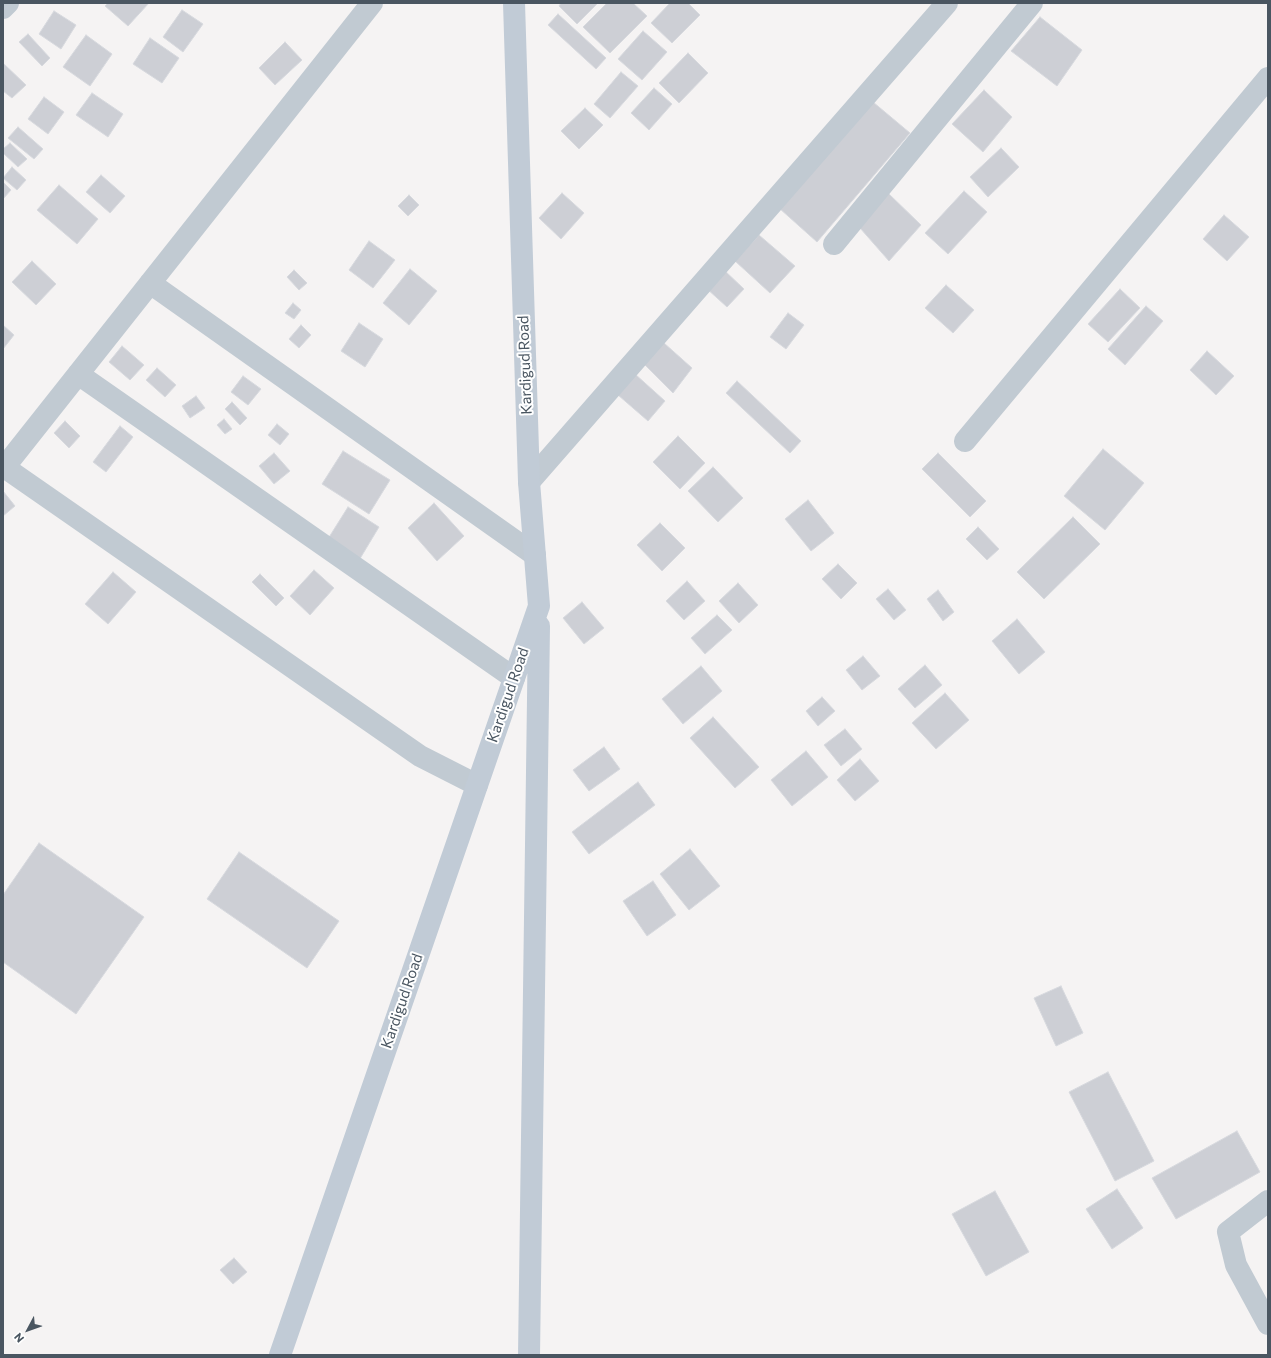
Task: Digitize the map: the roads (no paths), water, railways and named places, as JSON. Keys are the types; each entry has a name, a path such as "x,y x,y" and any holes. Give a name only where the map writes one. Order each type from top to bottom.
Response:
{"street":[{"path":"3,8 8,3"},
{"path":"372,3 4,468 420,756 477,785"},
{"name":"Kardigud Road","path":"280,1355 539,606 529,482 514,3"},
{"path":"529,482 947,3"},
{"path":"834,244 1032,3"},
{"path":"965,441 1268,78"},
{"path":"150,283 535,555"},
{"path":"78,374 514,678"},
{"path":"529,1355 539,606"},
{"path":"1268,1201 1228,1232 1236,1265 1268,1324"}]}
